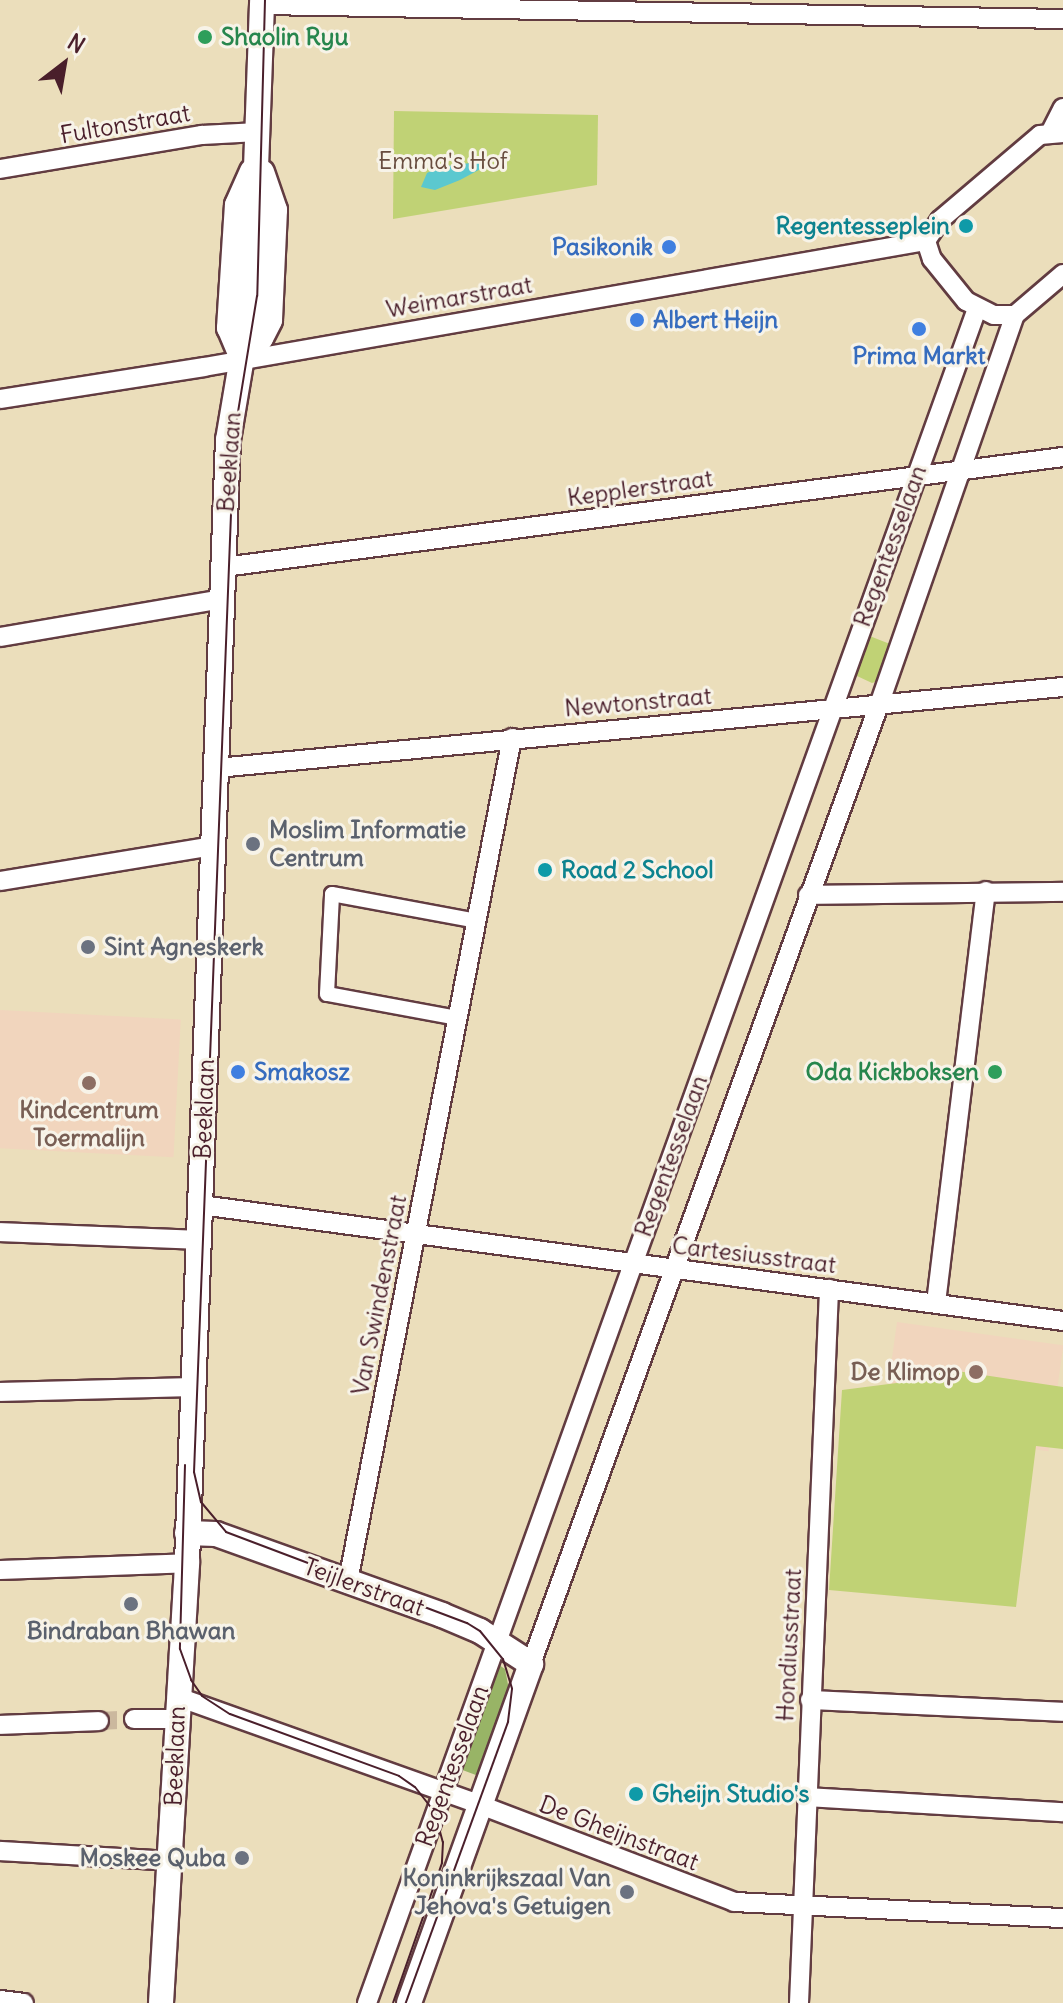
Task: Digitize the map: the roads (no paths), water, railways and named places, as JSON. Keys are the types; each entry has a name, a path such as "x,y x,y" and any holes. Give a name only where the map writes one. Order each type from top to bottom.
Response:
{"street":[{"path":"262,3 1063,19"},
{"name":"Beeklaan","path":"161,2003 187,1563 228,440 242,358 229,328 237,205 257,159 262,3"},
{"path":"1063,108 1056,133 1040,135 987,179 931,229 926,241 932,259 977,309 994,315 1015,315 1063,274"},
{"name":"Fultonstraat","path":"0,169 202,135 258,132"},
{"name":"Beeklaan","path":"242,358 261,338 270,320 275,210 257,159"},
{"name":"Weimarstraat","path":"0,399 926,241"},
{"name":"Regentesselaan","path":"367,2003 977,309"},
{"name":"Regentesselaan","path":"409,2003 879,705 1015,315"},
{"name":"Kepplerstraat","path":"224,567 1063,457"},
{"path":"0,637 222,599"},
{"name":"Newtonstraat","path":"217,768 1063,687"},
{"name":"Van Swindenstraat","path":"348,1581 512,738"},
{"path":"0,881 214,846"},
{"path":"936,1303 986,891"},
{"path":"808,895 1063,892"},
{"path":"458,1018 327,994 332,894 477,921"},
{"name":"Cartesiusstraat","path":"201,1205 1063,1321"},
{"path":"0,1232 199,1240"},
{"name":"Hondiusstraat","path":"799,2003 829,1289"},
{"path":"0,1392 194,1387"},
{"name":"Teijlerstraat","path":"187,1533 216,1534 463,1623 531,1664"},
{"path":"0,1570 187,1563"},
{"path":"810,1700 1063,1712"},
{"name":"De Gheijnstraat","path":"134,1719 177,1708 443,1792 714,1896 750,1904 1063,1918"},
{"path":"0,1725 99,1721"},
{"path":"807,1797 1063,1812"},
{"path":"0,1851 171,1861"},
{"path":"0,2000 24,2003"}],"water":[{"path":"486,161 488,165 435,190 421,187 427,173 439,167"}],"tunnel":[{"path":"99,1721 134,1719"}],"tram line":[{"path":"265,0 257,296 234,436 194,1472 201,1502 226,1532 467,1623 480,1631 503,1659 512,1689 508,1722 406,2003"},
{"path":"185,1465 180,1649 191,1680 202,1696 230,1714 399,1776 415,1787 435,1813 443,1842 442,1863 393,2003"}],"place":[{"name":"Shaolin Ryu","path":"205,37"},
{"name":"Regentesseplein","path":"966,226"},
{"name":"Pasikonik","path":"669,247"},
{"name":"Albert Heijn","path":"637,320"},
{"name":"Prima Markt","path":"919,329"},
{"name":"Moslim Informatie Centrum","path":"253,844"},
{"name":"Road 2 School","path":"545,870"},
{"name":"Sint Agneskerk","path":"88,947"},
{"name":"Smakosz","path":"238,1072"},
{"name":"Oda Kickboksen","path":"995,1072"},
{"name":"Kindcentrum Toermalijn","path":"89,1083"},
{"name":"De Klimop","path":"976,1372"},
{"name":"Bindraban Bhawan","path":"131,1604"},
{"name":"Gheijn Studio's","path":"636,1794"},
{"name":"Moskee Quba","path":"242,1858"},
{"name":"Koninkrijkszaal Van Jehova's Getuigen","path":"627,1892"}],"park label":[{"name":"Emma's Hof","path":"443,161"}]}
